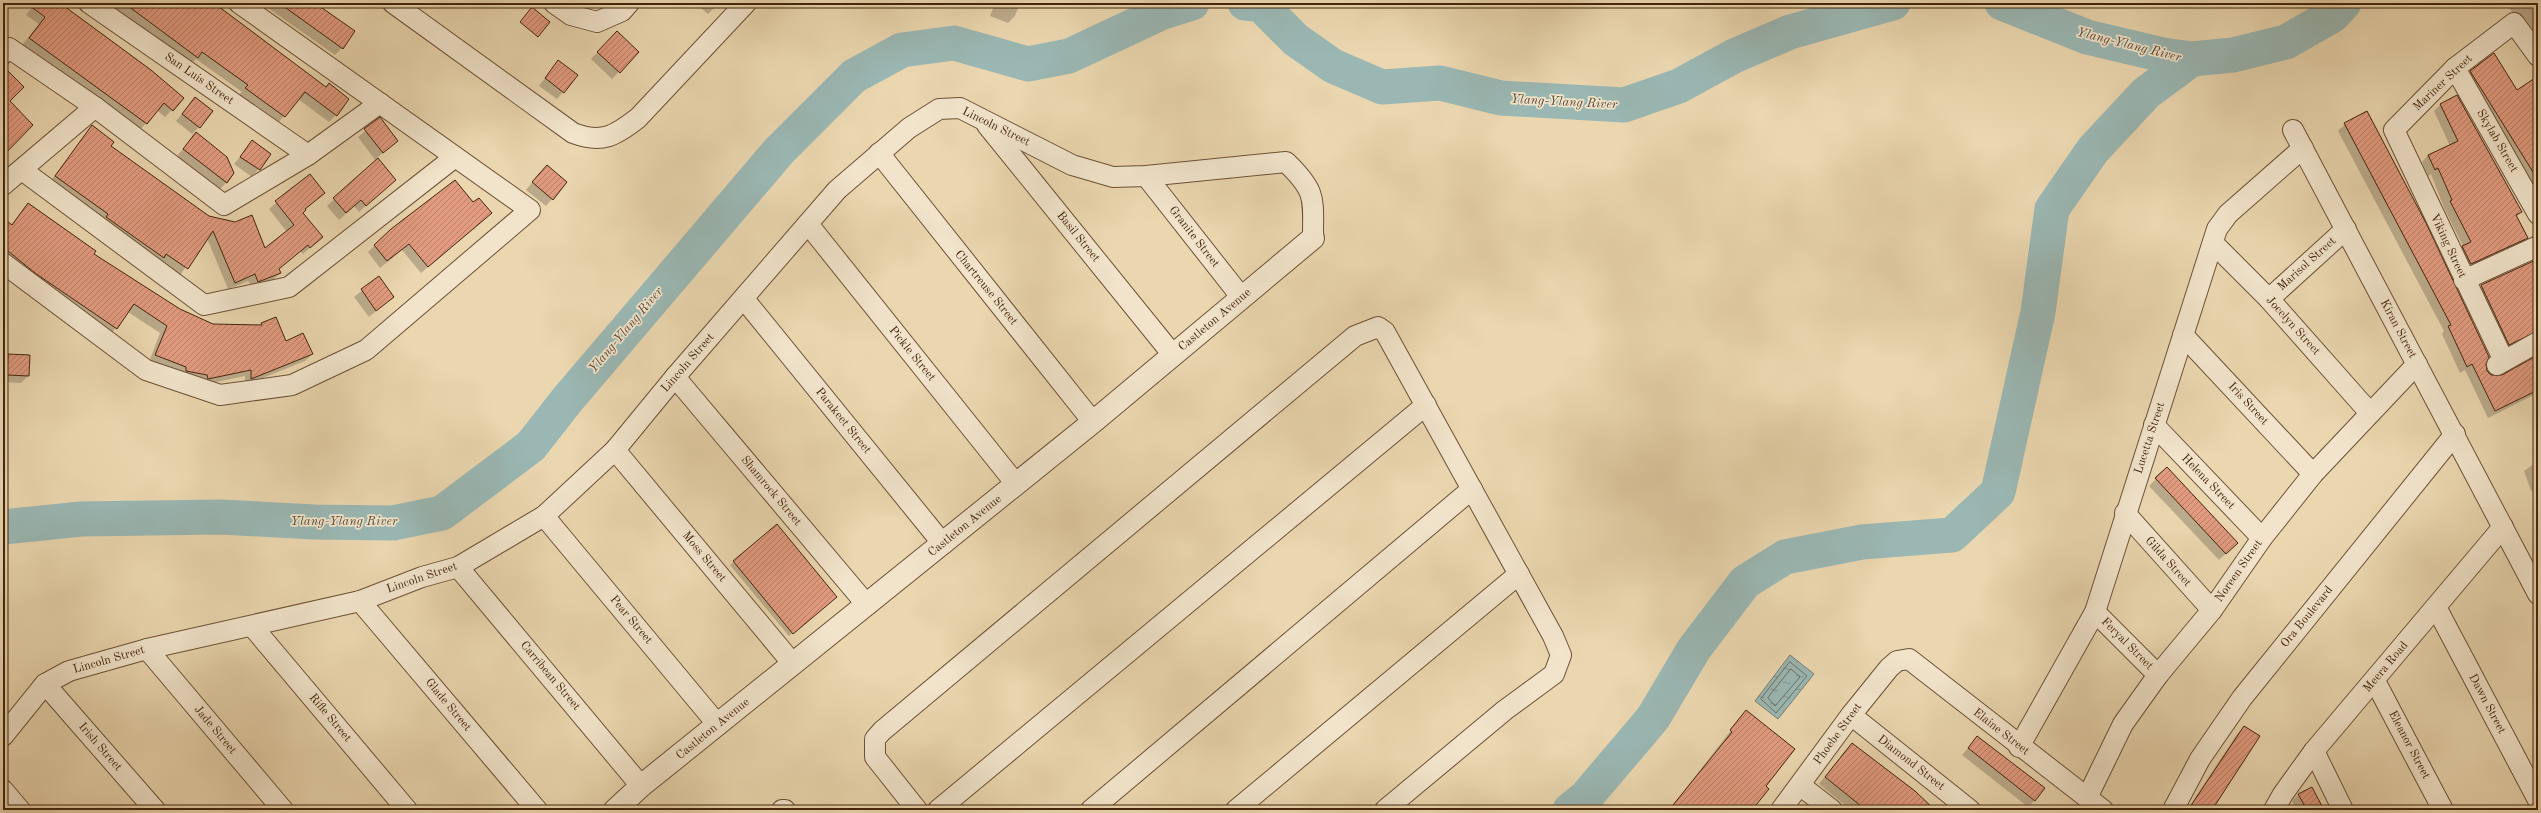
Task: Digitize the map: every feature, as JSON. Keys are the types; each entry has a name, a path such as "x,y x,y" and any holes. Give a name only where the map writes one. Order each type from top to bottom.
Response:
{"street":[{"name":"San Luis Street","path":"89,3 308,155"},
{"path":"3,263 146,370 220,394 292,386 366,350 530,210 238,3"},
{"path":"393,3 573,133 589,139 605,138 622,131 638,118 746,3"},
{"path":"554,3 571,15 597,22 622,11 629,3"},
{"name":"Mariner Street","path":"2394,130 2455,68 2514,23 2538,56"},
{"path":"3,54 10,48 95,107 224,205 308,155 380,103"},
{"name":"Skylab Street","path":"2455,68 2538,214"},
{"path":"3,185 95,107"},
{"name":"Lincoln Street","path":"3,736 45,684 69,671 147,649 360,601 422,577 458,567 544,516 615,450 675,377 837,190 909,128 939,109 960,108 1072,165 1113,177 1146,176 1286,162 1301,177 1313,197 1313,238"},
{"name":"Basil Street","path":"983,119 1173,355"},
{"name":"Kiran Street","path":"2294,130 2538,594"},
{"name":"Viking Street","path":"2394,130 2501,363 2538,342"},
{"name":"Lucetta Street","path":"2019,747 2095,612 2125,513 2217,229 2228,214 2303,148"},
{"name":"Chartreuse Street","path":"879,153 1093,422"},
{"path":"22,170 204,304 289,287 455,157"},
{"name":"Granite Street","path":"1146,176 1242,298"},
{"name":"Pickle Street","path":"808,224 1016,484"},
{"name":"Marisol Street","path":"2269,299 2346,229"},
{"name":"Castleton Avenue","path":"615,810 641,786 1093,422 1313,238"},
{"name":"Jocelyn Street","path":"2213,243 2269,299 2370,413"},
{"path":"2464,280 2538,246"},
{"name":"Parakeet Street","path":"744,299 942,544"},
{"path":"917,810 875,757 875,739 882,731 1355,336 1378,327 1385,332 1426,405 1519,574 1561,655 1554,674 1505,710 1385,810"},
{"name":"Iris Street","path":"2183,335 2314,474"},
{"name":"Noreen Street","path":"2087,798 2123,724 2158,675 2212,610 2262,538 2314,474 2417,364"},
{"name":"Shamrock Street","path":"675,377 867,605"},
{"path":"938,810 1426,405"},
{"name":"Helena Street","path":"2154,425 2262,538"},
{"name":"Ora Boulevard","path":"2173,810 2200,759 2242,698 2455,434"},
{"name":"Moss Street","path":"615,450 793,664"},
{"path":"1091,810 1472,489"},
{"name":"Gilda Street","path":"2125,513 2212,610"},
{"name":"Pear Street","path":"544,516 718,725"},
{"name":"Meera Road","path":"2274,810 2283,794 2314,751 2375,681 2503,527"},
{"name":"Carribean Street","path":"458,567 641,786"},
{"path":"1236,810 1519,574"},
{"name":"Glade Street","path":"360,601 537,810"},
{"name":"Dawn Street","path":"2436,607 2538,800"},
{"name":"Feryal Street","path":"2095,612 2158,675"},
{"name":"Rifle Street","path":"252,626 407,810"},
{"name":"Jade Street","path":"147,649 283,810"},
{"name":"Elaine Street","path":"1897,661 1908,660 2019,747 2103,810"},
{"name":"Phoebe Street","path":"1782,810 1801,786 1851,715 1897,661"},
{"name":"Eleanor Street","path":"2375,681 2443,810"},
{"name":"Irish Street","path":"45,684 155,810"},
{"name":"Diamond Street","path":"1851,715 1970,810"},
{"path":"2314,751 2344,810"},
{"path":"1801,786 1832,810"},
{"path":"3,790 20,810"}],"water":[{"path":"1790,655 1814,674 1778,719 1755,701"}],"building":[{"path":"26,3 60,3 151,70 184,98 173,111 164,103 147,124 29,38 45,17"},
{"path":"124,3 214,3 326,87 329,83 349,99 337,116 305,92 285,117 245,88 248,85 202,52 198,58"},
{"path":"279,3 315,3 355,31 343,49"},
{"path":"532,7 550,22 538,37 520,22"},
{"path":"617,31 639,52 620,73 597,52"},
{"path":"2494,53 2517,90 2538,76 2538,180 2470,71"},
{"path":"558,60 578,75 564,93 545,78"},
{"path":"3,66 24,87 10,101 33,125 3,156"},
{"path":"2457,95 2522,212 2516,215 2528,238 2471,264 2462,246 2471,242 2450,201 2452,200 2438,168 2435,170 2428,155 2458,141 2440,104"},
{"path":"195,97 213,111 200,128 182,114"},
{"path":"2367,111 2426,223 2489,357 2486,364 2487,371 2491,375 2502,375 2538,355 2538,390 2495,411 2472,364 2467,367 2448,326 2451,325 2344,123"},
{"path":"380,117 398,141 383,153 364,129"},
{"path":"92,125 114,142 111,146 209,216 235,222 252,215 265,248 294,225 275,201 310,174 325,193 305,209 306,210 303,213 323,237 310,248 308,245 279,269 281,273 258,282 255,274 235,283 213,231 188,269 166,254 164,258 106,217 108,214 55,176"},
{"path":"196,132 227,157 234,173 227,183 183,149"},
{"path":"252,140 271,154 260,170 240,157"},
{"path":"378,158 396,180 366,206 361,200 346,213 333,198"},
{"path":"547,165 567,182 553,200 532,182"},
{"path":"455,180 473,202 479,198 492,213 428,267 409,244 387,261 374,245 391,229"},
{"path":"28,203 96,251 94,254 180,309 213,324 262,325 261,323 276,317 286,341 303,333 313,354 251,379 251,370 208,379 207,375 186,371 186,367 155,355 167,326 134,304 117,329 35,273 3,247 3,218 12,225"},
{"path":"2538,259 2538,331 2509,345 2481,285"},
{"path":"379,276 394,297 376,311 361,289"},
{"path":"8,354 30,355 29,376 7,375"},
{"path":"2167,467 2238,543 2226,554 2155,478"},
{"path":"777,524 837,597 793,634 733,561"},
{"path":"1746,710 1795,749 1766,786 1769,789 1752,810 1669,810 1732,732 1730,730"},
{"path":"2244,726 2260,736 2212,810 2188,810"},
{"path":"1977,736 2045,788 2035,801 1968,748"},
{"path":"1852,743 1915,791 1935,810 1866,810 1825,777"},
{"path":"2312,787 2324,810 2307,810 2298,794"}],"waterway":[{"name":"Ylang-Ylang River","path":"3,527 81,519 221,517 314,522 393,523 442,513 531,446 567,400 779,151 854,76 902,50 954,43 1028,64 1069,56 1163,12 1192,3"},
{"name":"Ylang-Ylang River","path":"1245,3 1261,5 1296,40 1333,66 1382,87 1440,83 1501,98 1624,105 1679,86 1734,56 1790,32 1893,3"},
{"name":"Ylang-Ylang River","path":"2002,3 2087,37 2163,55 2192,59 2233,55 2286,42 2333,15 2344,3"},
{"path":"1570,810 1586,797 1653,718 1694,649 1745,582 1785,557 1862,542 1952,535 1998,492 2038,312 2052,209 2093,150 2146,93 2192,59"}]}
